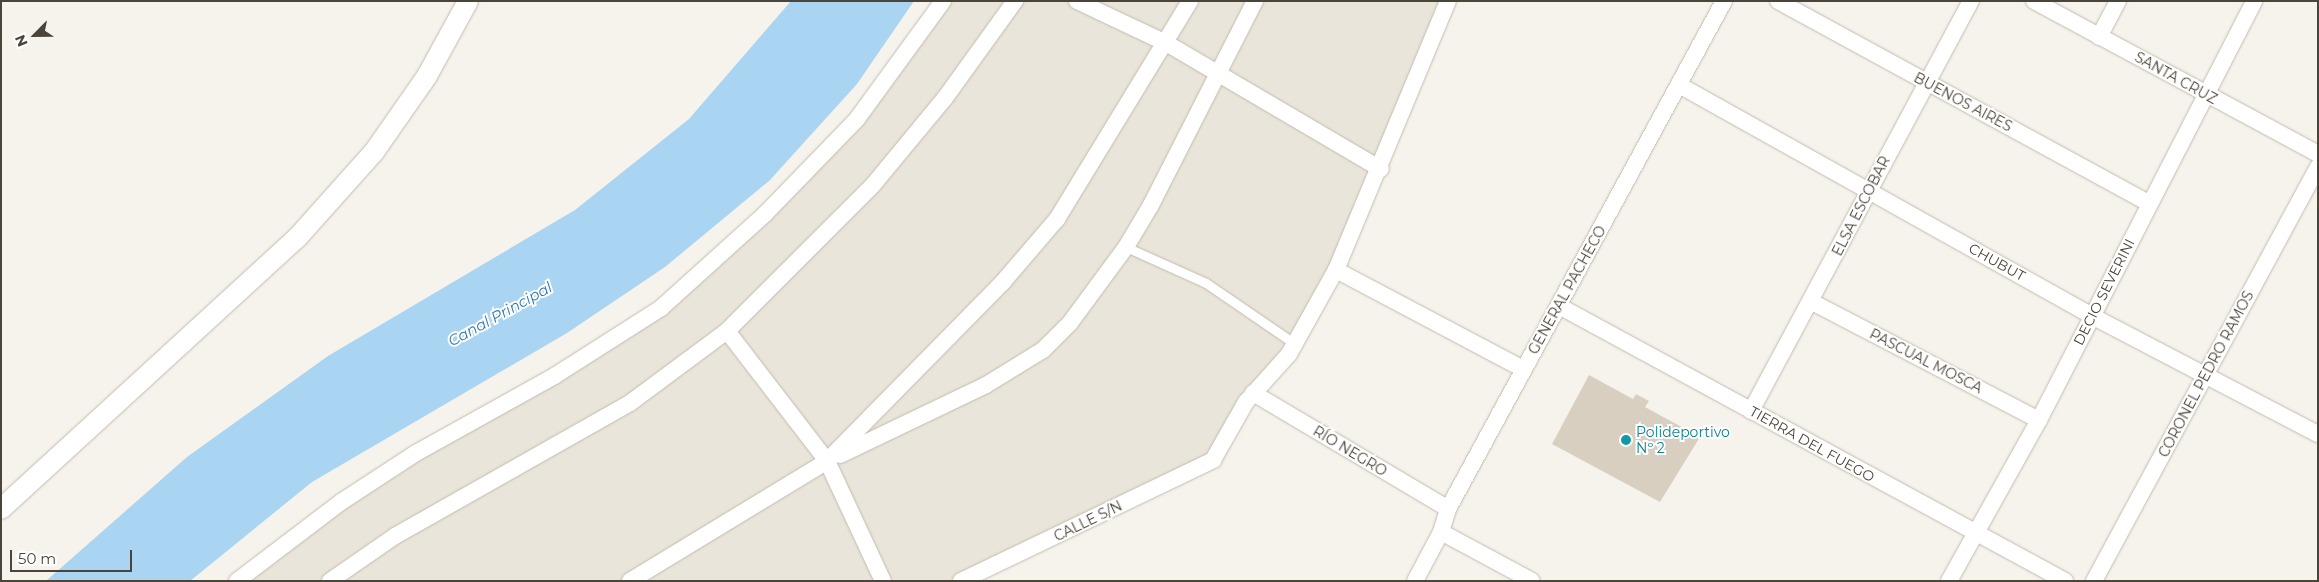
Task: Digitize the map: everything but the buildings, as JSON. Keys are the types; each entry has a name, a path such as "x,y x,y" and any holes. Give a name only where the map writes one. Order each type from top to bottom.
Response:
{"street":[{"path":"1,509 297,238 374,152 428,76 468,1"},
{"path":"237,581 408,459 594,353 661,308 765,214 857,119 943,1"},
{"path":"330,581 395,536 630,403 727,331 873,185 945,98 1015,1"},
{"path":"1076,1 1166,43 1219,72 1381,169"},
{"path":"826,462 1003,282 1057,219 1190,1"},
{"path":"630,581 826,462 986,385 1042,350 1070,323 1126,247 1255,1"},
{"path":"1253,393 1280,368 1336,270 1381,169 1448,1"},
{"name":"GENERAL PACHECO","path":"1415,581 1441,532 1448,509 1724,1"},
{"name":"BUENOS AIRES","path":"1778,1 2149,203"},
{"name":"ELSA ESCOBAR","path":"1751,411 1812,302 1867,190 1972,1"},
{"name":"SANTA CRUZ","path":"2034,1 2318,154"},
{"path":"2099,37 2118,1"},
{"name":"DECIO SEVERINI","path":"1950,581 2039,420 2204,94 2254,1"},
{"name":"CHUBUT","path":"1679,85 2092,316 2318,434"},
{"name":"CORONEL PEDRO RAMOS","path":"2094,581 2318,167"},
{"path":"1336,270 1523,369"},
{"name":"PASCUAL MOSCA","path":"1812,302 2039,420"},
{"name":"TIERRA DEL FUEGO","path":"1559,306 1975,534 2065,581"},
{"path":"727,331 826,462 883,581"},
{"name":"CALLE S/N","path":"962,581 1213,460 1253,393"},
{"name":"RÍO NEGRO","path":"1253,393 1448,509"},
{"path":"1441,532 1532,581"}],"lane":[{"path":"1126,247 1206,283 1295,344"}],"shaded area":[{"path":"942,1 1448,1 1336,270 1220,451 961,581 237,581 290,540 661,308 857,119"}],"water":[{"name":"Canal Principal","path":"791,1 914,1 857,84 770,180 665,267 567,333 312,482 190,581 46,581 187,457 328,356 575,210 689,119"}],"place":[{"name":"Polideportivo Nº 2","path":"1626,440"}]}
